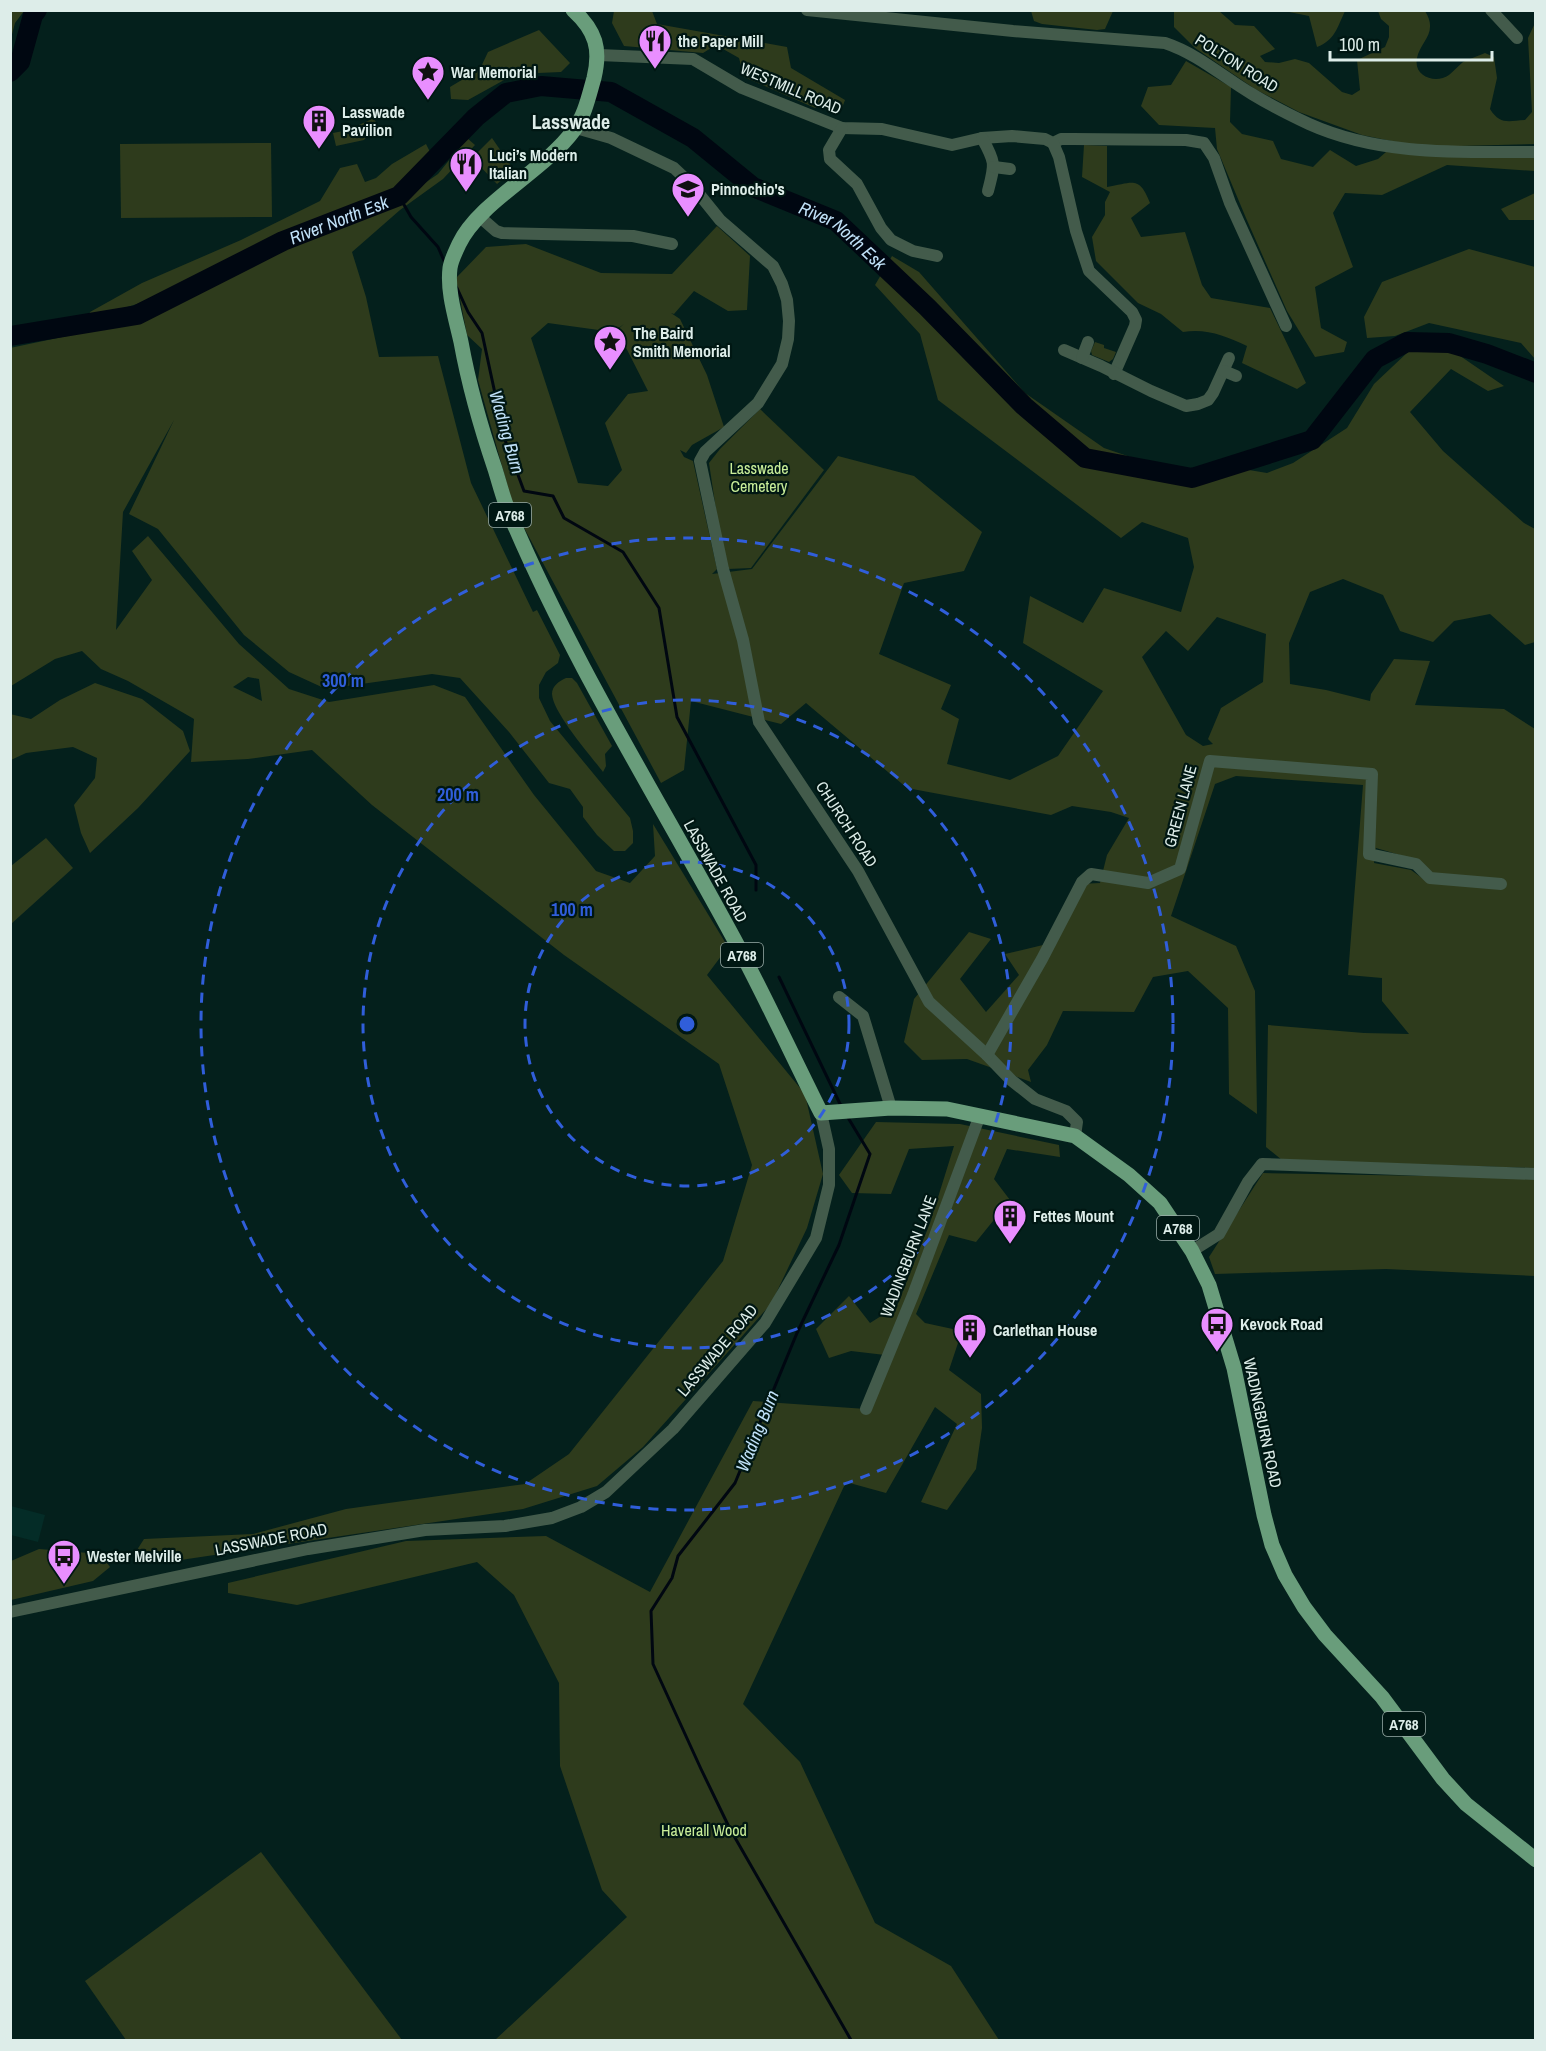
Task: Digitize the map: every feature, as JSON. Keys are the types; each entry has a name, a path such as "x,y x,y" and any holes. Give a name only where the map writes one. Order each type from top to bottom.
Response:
{"main road":[{"path":"573,10 590,32 596,43 598,55"},
{"name":"A768","path":"485,220 496,201 557,151 579,123 598,55"},
{"name":"LASSWADE ROAD","path":"485,220 460,241 450,266 450,287 479,422 510,515 580,661 741,951 836,1111"},
{"name":"WADINGBURN ROAD","path":"836,1111 891,1107 947,1109 980,1114 1075,1136 1130,1175 1160,1203 1192,1251 1209,1285 1234,1368 1264,1515 1272,1545 1285,1575 1304,1607 1325,1635 1382,1697 1443,1779 1466,1804 1536,1860"}],"street":[{"path":"1491,10 1516,38"},
{"name":"POLTON ROAD","path":"808,11 1165,43 1184,49 1252,94 1310,124 1355,141 1408,150 1536,152"},
{"name":"WESTMILL ROAD","path":"598,55 693,59 742,88 842,128 882,129 952,145 982,138 1012,136 1045,139 1053,142 1061,139 1186,140 1204,143 1214,158 1230,203 1286,326"},
{"name":"CHURCH ROAD","path":"579,123 674,168 691,184 720,220 773,266 787,300 788,339 782,364 758,403 705,452 700,461 723,569 743,640 759,722 858,871 928,1002 1011,1080 1035,1099 1066,1111 1077,1122 1075,1136"},
{"path":"842,128 830,150 830,159 857,184 881,228 891,240 913,251 937,256"},
{"path":"982,138 994,167 988,191"},
{"path":"1053,142 1089,271 1132,312 1136,320 1136,326 1114,374"},
{"path":"994,167 1010,170"},
{"path":"485,220 496,231 502,233 633,236 672,244"},
{"path":"1082,358 1088,342"},
{"path":"1064,350 1186,406 1208,400 1230,373 1229,358"},
{"name":"GREEN LANE","path":"987,1055 1042,959 1082,882 1091,874 1148,883 1180,869 1210,761 1372,774 1369,854 1416,864 1430,878 1501,884"},
{"path":"839,997 863,1016 891,1107"},
{"name":"LASSWADE ROAD","path":"10,1612 308,1549 425,1530 505,1526 552,1518 581,1508 606,1492 673,1430 765,1323 816,1238 829,1185 829,1149 836,1111"},
{"name":"WADINGBURN LANE","path":"866,1409 913,1295 980,1114"},
{"path":"1192,1251 1219,1234 1248,1182 1262,1164 1536,1174"}],"shaded area":[{"path":"11,1506 45,1515 38,1542 11,1535"}],"green space":[{"path":"11,10 24,11 15,23 11,38"},
{"path":"1031,10 1113,11 1105,29 1097,30 1042,24 1034,21"},
{"path":"614,11 652,11 657,24 787,47 791,68 845,100 842,108 815,108 744,77 739,58 716,45 703,53 624,46 612,23"},
{"path":"1174,11 1219,11 1235,25 1254,26 1275,49 1260,56 1265,62 1279,63 1295,59 1309,63 1342,92 1352,95 1360,90 1357,60 1385,47 1389,37 1389,26 1381,19 1378,11 1425,11 1430,25 1417,58 1418,70 1432,79 1444,78 1463,62 1485,53 1494,57 1497,78 1490,109 1497,118 1509,121 1525,120 1532,112 1528,38 1535,23 1535,144 1421,147 1362,135 1299,112 1255,89 1195,48 1174,27"},
{"path":"1284,11 1345,11 1332,37 1317,47 1309,16"},
{"path":"539,30 570,63 561,72 515,74 468,100 451,99 450,87 480,69 488,52"},
{"path":"1186,61 1231,87 1230,122 1242,134 1273,141 1281,159 1313,167 1330,150 1356,166 1378,159 1386,152 1535,158 1535,171 1447,165 1382,195 1345,193 1333,213 1353,267 1315,287 1321,328 1347,342 1344,352 1315,357 1287,311 1246,218 1217,149 1215,128 1159,125 1141,106 1148,87 1171,85"},
{"path":"374,118 379,129 369,134 364,140 336,146 333,133 348,130"},
{"path":"467,138 475,145 443,179 400,210 352,252 366,297 379,357 438,356 471,483 533,612 537,610 560,655 558,663 546,672 539,685 539,698 550,721 630,818 633,843 625,851 614,851 597,835 583,817 583,807 570,789 549,783 509,732 460,678 432,674 326,689 289,672 244,635 158,529 129,514 174,420 123,512 116,630 152,580 132,551 148,536 239,644 289,689 329,702 434,685 465,697 534,795 596,871 630,883 655,856 653,824 728,947 707,975 805,1094 823,1174 807,1228 771,1304 643,1447 597,1486 523,1509 154,1564 135,1553 144,1539 253,1534 346,1509 525,1484 569,1454 723,1261 752,1165 719,1064 564,955 372,805 312,750 248,759 191,762 194,719 128,681 101,669 82,651 55,659 11,686 10,348 138,321 279,250 387,209 438,174","holes":["248,677 259,679 262,701 233,687"]},
{"path":"492,138 514,170 497,184 472,158"},
{"path":"271,143 272,217 121,218 120,144"},
{"path":"426,144 430,152 394,188 280,237 137,304 88,319 90,312 142,283 241,240 320,201 340,168 357,164 365,182 376,178 392,164"},
{"path":"1084,145 1107,146 1107,187 1134,183 1146,194 1150,203 1131,218 1141,237 1185,232 1202,285 1211,298 1270,308 1306,383 1297,389 1242,363 1247,346 1231,339 1208,332 1183,332 1161,314 1138,303 1096,261 1092,237 1105,215 1105,202 1110,192 1082,177"},
{"path":"1535,193 1535,220 1509,220 1501,209"},
{"path":"717,226 750,256 747,310 728,311 694,291 674,314 671,313 680,319 707,375 724,427 692,445 686,453 680,450 684,457 693,461 717,569 712,574 752,569 838,456 914,476 982,532 964,571 904,583 879,654 951,685 941,709 959,719 947,764 1010,780 1058,756 1103,691 1023,643 1030,596 1083,623 1104,588 1181,612 1194,567 1188,538 1142,522 1121,538 938,400 920,334 875,285 892,256 919,272 1025,393 1104,448 1207,483 1243,469 1267,473 1293,463 1347,428 1374,384 1409,351 1450,349 1504,386 1488,391 1451,369 1410,412 1443,451 1524,523 1535,529 1535,642 1525,645 1490,614 1454,621 1433,642 1400,631 1383,595 1343,579 1310,592 1289,643 1290,684 1370,701 1371,694 1394,659 1430,661 1415,705 1504,709 1535,729 1535,1168 1282,1160 1266,1147 1268,1025 1364,1033 1409,1034 1382,1001 1382,978 1348,975 1363,785 1236,776 1215,784 1171,916 1236,946 1255,991 1257,1114 1229,1094 1228,1008 1188,971 1153,977 1134,1012 1063,1011 1047,1045 1028,1070 1031,1082 967,1059 922,1060 904,1042 914,999 969,932 991,939 960,979 986,1012 1019,975 1005,954 1043,945 1079,884 1100,883 1107,855 1129,818 1111,812 1072,806 1051,815 907,788 806,703 781,724 691,701 684,770 661,783 514,509 478,380 482,349 467,335 456,278 486,247 526,244 601,273 672,274","holes":["548,323 613,332 624,324 617,330 648,391 628,394 605,423 622,470 608,486 578,483 531,338","1217,617 1266,634 1263,682 1221,708 1208,739 1213,744 1203,746 1186,735 1142,657 1166,631 1188,651","1376,848 1417,860 1430,873 1429,883 1411,870 1374,863"]},
{"path":"1469,249 1535,267 1535,359 1521,343 1429,323 1395,336 1367,338 1364,317 1382,282"},
{"path":"1095,342 1116,352 1113,359 1109,362 1092,355 1091,351"},
{"name":"Lasswade Cemetery","path":"760,409 824,470 751,568 728,569 721,543 709,463"},
{"path":"572,678 577,683 612,746 605,754 606,766 603,772 565,723 554,702 553,689 558,682"},
{"path":"95,683 142,699 183,731 190,751 138,808 90,853 81,833 74,805 95,778 97,758 73,747 26,753 11,760 10,714 31,719 60,700"},
{"path":"46,838 73,868 11,924 11,866"},
{"name":"Haverall Wood","path":"876,1122 960,1124 1059,1145 1060,1157 1007,1149 994,1179 1010,1200 976,1242 949,1235 916,1314 925,1323 962,1331 949,1370 981,1394 982,1428 976,1469 947,1510 921,1502 957,1424 935,1407 886,1493 846,1482 743,1704 800,1762 875,1923 951,1966 999,2040 495,2040 627,1917 602,1890 560,1766 559,1683 514,1595 477,1562 297,1605 228,1593 228,1583 406,1541 546,1536 650,1592 753,1401 866,1409 885,1355 851,1351 829,1358 816,1329 849,1296 870,1323 897,1306 930,1223 954,1146 909,1149 891,1194 852,1193 839,1175"},
{"path":"1263,1173 1535,1178 1535,1276 1386,1269 1215,1274 1209,1257"},
{"path":"39,1549 101,1554 110,1567 93,1581 11,1600 11,1561"},
{"path":"261,1852 402,2040 126,2040 85,1981"}],"waterway":[{"name":"River North Esk","path":"10,72 20,62 33,15 37,10"},
{"name":"River North Esk","path":"10,336 137,315 283,241 399,196 476,117 506,93 541,86 611,92 693,138 753,187 836,221 927,307 1024,406 1085,458 1192,478 1312,440 1375,359 1407,342 1449,343 1487,354 1536,373"},
{"name":"Wading Burn","path":"399,196 411,217 438,247 445,263"},
{"name":"Wading Burn","path":"457,288 468,312 482,333 505,440 524,491 553,496 564,518 623,552 659,608 677,717 756,865 756,890"},
{"name":"Wading Burn","path":"779,977 842,1108"},
{"name":"Wading Burn","path":"847,1116 870,1154 839,1245 797,1333 735,1483 678,1556 672,1578 651,1611 653,1664 701,1769 730,1829 851,2040"}],"place":[{"name":"the Paper Mill","path":"655,70"},
{"name":"War Memorial","path":"428,101"},
{"name":"Lasswade Pavilion","path":"319,150"},
{"name":"Luci’s Modern Italian","path":"466,193"},
{"name":"Pinnochio's","path":"688,218"},
{"name":"The Baird Smith Memorial","path":"610,371"},
{"name":"Fettes Mount","path":"1010,1245"},
{"name":"Kevock Road","path":"1217,1353"},
{"name":"Carlethan House","path":"970,1359"},
{"name":"Wester Melville","path":"64,1585"}],"district":[{"name":"Lasswade","path":"571,121"}]}
